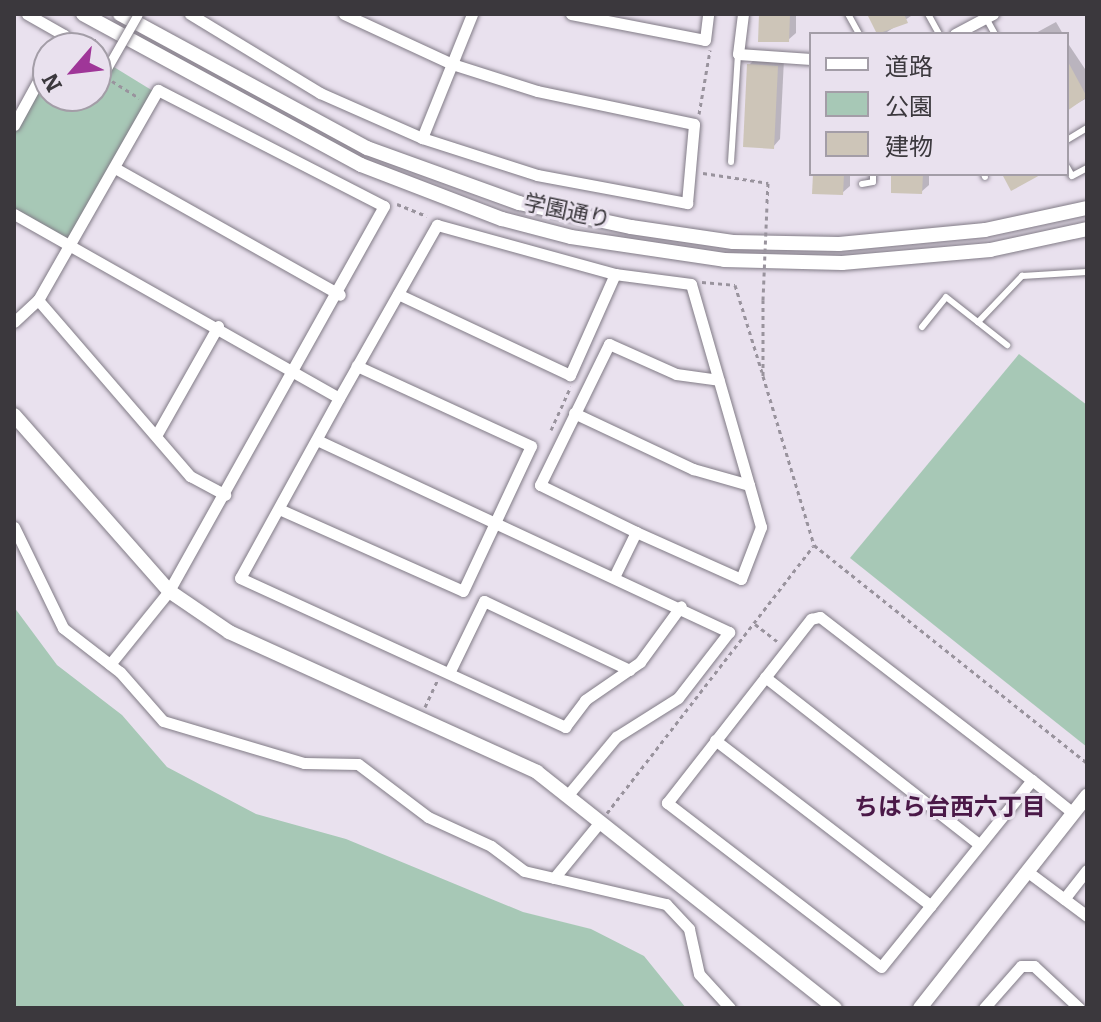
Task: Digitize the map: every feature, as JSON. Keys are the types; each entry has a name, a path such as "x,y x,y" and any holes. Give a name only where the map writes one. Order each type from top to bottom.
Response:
{"street":[{"path":"27,14 59,32"},
{"name":"学園通り","path":"83,14 347,159 472,209 571,237 724,260 842,263 990,250 1087,229"},
{"name":"学園通り","path":"120,14 367,148 519,203 631,227 733,242 839,244 985,230 1087,208"},
{"path":"112,60 138,14"},
{"path":"190,14 320,93 422,138 537,175 687,203 694,124 564,98 452,64 344,14"},
{"path":"422,138 472,14"},
{"path":"571,14 705,40 708,14"},
{"path":"743,14 738,54 809,59"},
{"path":"959,32 989,16"},
{"path":"16,116 32,90"},
{"path":"14,322 38,300 158,90 384,206 340,295 169,591 110,664"},
{"path":"115,168 340,295"},
{"path":"14,214 218,326 339,398"},
{"path":"681,606 629,670 585,700 565,727 240,578 437,225 615,274 691,284 719,380 761,527 741,579 540,485 609,344 676,374 719,380"},
{"path":"398,294 570,375 615,274"},
{"path":"38,300 157,434 190,476 225,495"},
{"path":"157,434 218,326"},
{"path":"279,509 463,591 531,446 357,366"},
{"path":"574,413 693,469 749,485"},
{"path":"14,415 169,591 229,632 498,752 567,796 835,1008"},
{"path":"317,440 496,519 681,606 729,632 678,698 616,737 567,796"},
{"path":"14,527 63,628 110,664 163,721 304,763 358,764 428,817 491,846 524,871 666,904 689,929 699,974 730,1008"},
{"path":"615,575 636,532"},
{"path":"449,673 484,601 629,670"},
{"path":"1032,780 931,906 874,967 667,803 787,649 820,617 1032,780 1073,813"},
{"path":"765,677 979,844"},
{"path":"715,740 931,906"},
{"path":"920,1008 1087,796"},
{"path":"554,878 600,822"},
{"path":"1064,899 1087,870"},
{"path":"1028,872 1087,916"},
{"path":"984,1008 1021,966 1034,966 1079,1008"}],"lane":[{"path":"848,14 858,32"},
{"path":"928,14 938,32"},
{"path":"731,162 738,54"},
{"path":"1069,139 1087,128"},
{"path":"1069,171 1072,176 1087,168"},
{"path":"862,184 873,182 873,176"},
{"path":"978,322 1022,276 1087,272"},
{"path":"922,327 946,297 1007,345"}],"path":[{"path":"694,124 710,49 705,40"},
{"path":"112,81 150,105"},
{"path":"690,164 720,180 768,183 763,376"},
{"path":"384,206 396,204 437,225"},
{"path":"691,284 735,285 814,545 1087,763"},
{"path":"754,623 787,649"}],"green space":[{"path":"112,66 153,91 70,240 14,208 14,133 32,100 32,112 112,112"},
{"path":"1019,354 1087,405 1087,747 850,558"},
{"path":"14,607 57,665 122,715 167,767 256,814 346,839 523,912 591,929 644,956 686,1008 14,1008"}],"building":[{"path":"759,14 790,14 789,42 758,42"},
{"path":"867,14 904,14 908,23 876,32"},
{"path":"747,64 778,66 774,149 743,147"},
{"path":"1069,64 1087,97 1069,110"},
{"path":"813,176 844,176 843,195 812,194"},
{"path":"891,176 923,176 922,194 891,193"},
{"path":"1003,176 1038,176 1011,191"}],"district":[{"name":"ちはら台西六丁目","path":"950,808"}]}
